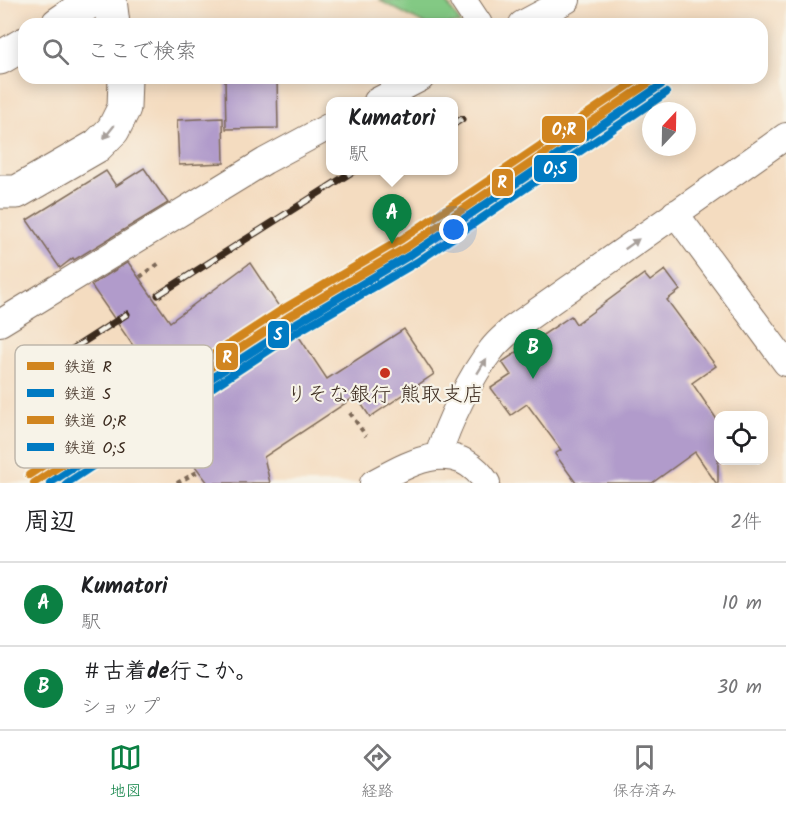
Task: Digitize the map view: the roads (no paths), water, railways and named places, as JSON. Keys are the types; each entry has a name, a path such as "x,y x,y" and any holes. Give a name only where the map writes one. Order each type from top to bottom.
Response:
{"street":[{"path":"67,18 84,6 86,0"},
{"path":"110,0 112,18"},
{"path":"464,0 475,18"},
{"path":"533,18 567,0"},
{"path":"0,58 18,48"},
{"path":"0,192 17,192 97,146 113,130 124,108 125,84"},
{"path":"386,97 410,84"},
{"path":"0,323 265,161 326,128"},
{"path":"438,456 445,432 492,349 512,329 786,136"},
{"path":"675,213 786,363"},
{"path":"373,483 413,462 438,456 461,460 478,470 487,483"}],"railway":[{"path":"458,122 462,119"},
{"path":"158,295 347,175"},
{"path":"79,345 127,314"}],"rail line":[{"name":"O;R","path":"213,355 283,309 402,239 631,84"},
{"name":"R","path":"213,366 288,317 407,247 647,84"},
{"name":"S","path":"213,377 293,325 412,254 661,85"},
{"name":"O;S","path":"213,387 297,332 417,262 666,93"},
{"name":"O;R","path":"29,475 40,468"},
{"name":"R","path":"34,483 57,468"},
{"name":"S","path":"50,483 73,468"},
{"name":"O;S","path":"67,483 90,468"}],"place":[{"name":"Kumatori","path":"392,244"},
{"name":"りそな銀行 熊取支店","path":"385,373"},
{"name":"＃古着de行こか。","path":"533,379"}]}
